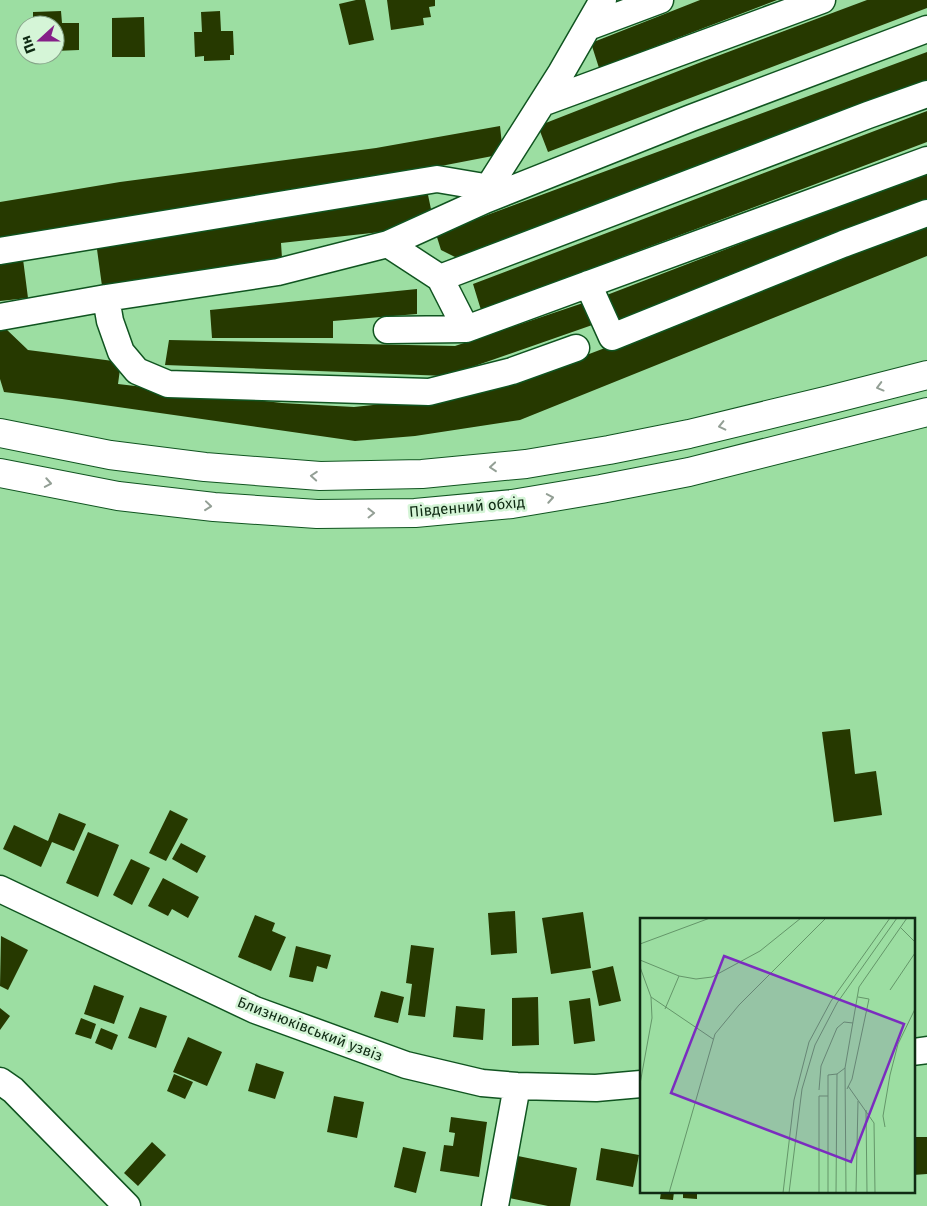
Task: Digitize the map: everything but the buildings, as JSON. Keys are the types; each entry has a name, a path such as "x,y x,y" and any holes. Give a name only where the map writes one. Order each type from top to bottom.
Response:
{"main road":[{"path":"0,433 110,455 206,467 320,476 422,474 526,464 609,450 689,434 927,375"},
{"name":"Південний обхід","path":"0,473 118,496 214,507 317,514 416,513 512,504 689,472 927,412"}],"street":[{"path":"498,190 542,103 603,0"},
{"path":"588,27 660,0"},
{"path":"542,103 822,0"},
{"path":"0,317 106,298 278,272 388,244 498,190 927,28"},
{"path":"440,278 927,94"},
{"path":"387,330 466,329 927,160"},
{"path":"0,250 437,180 498,190"},
{"path":"588,284 612,337 843,244 927,213"},
{"path":"388,244 440,278 466,329"},
{"path":"106,298 110,321 121,352 137,371 168,384 429,392 512,371 576,348"},
{"name":"Близнюківський узвіз","path":"0,889 255,1010 406,1065 482,1083 517,1086 596,1088 640,1084"},
{"path":"914,1052 927,1050"},
{"path":"0,1081 13,1090 127,1206"},
{"path":"495,1206 517,1086"}]}
